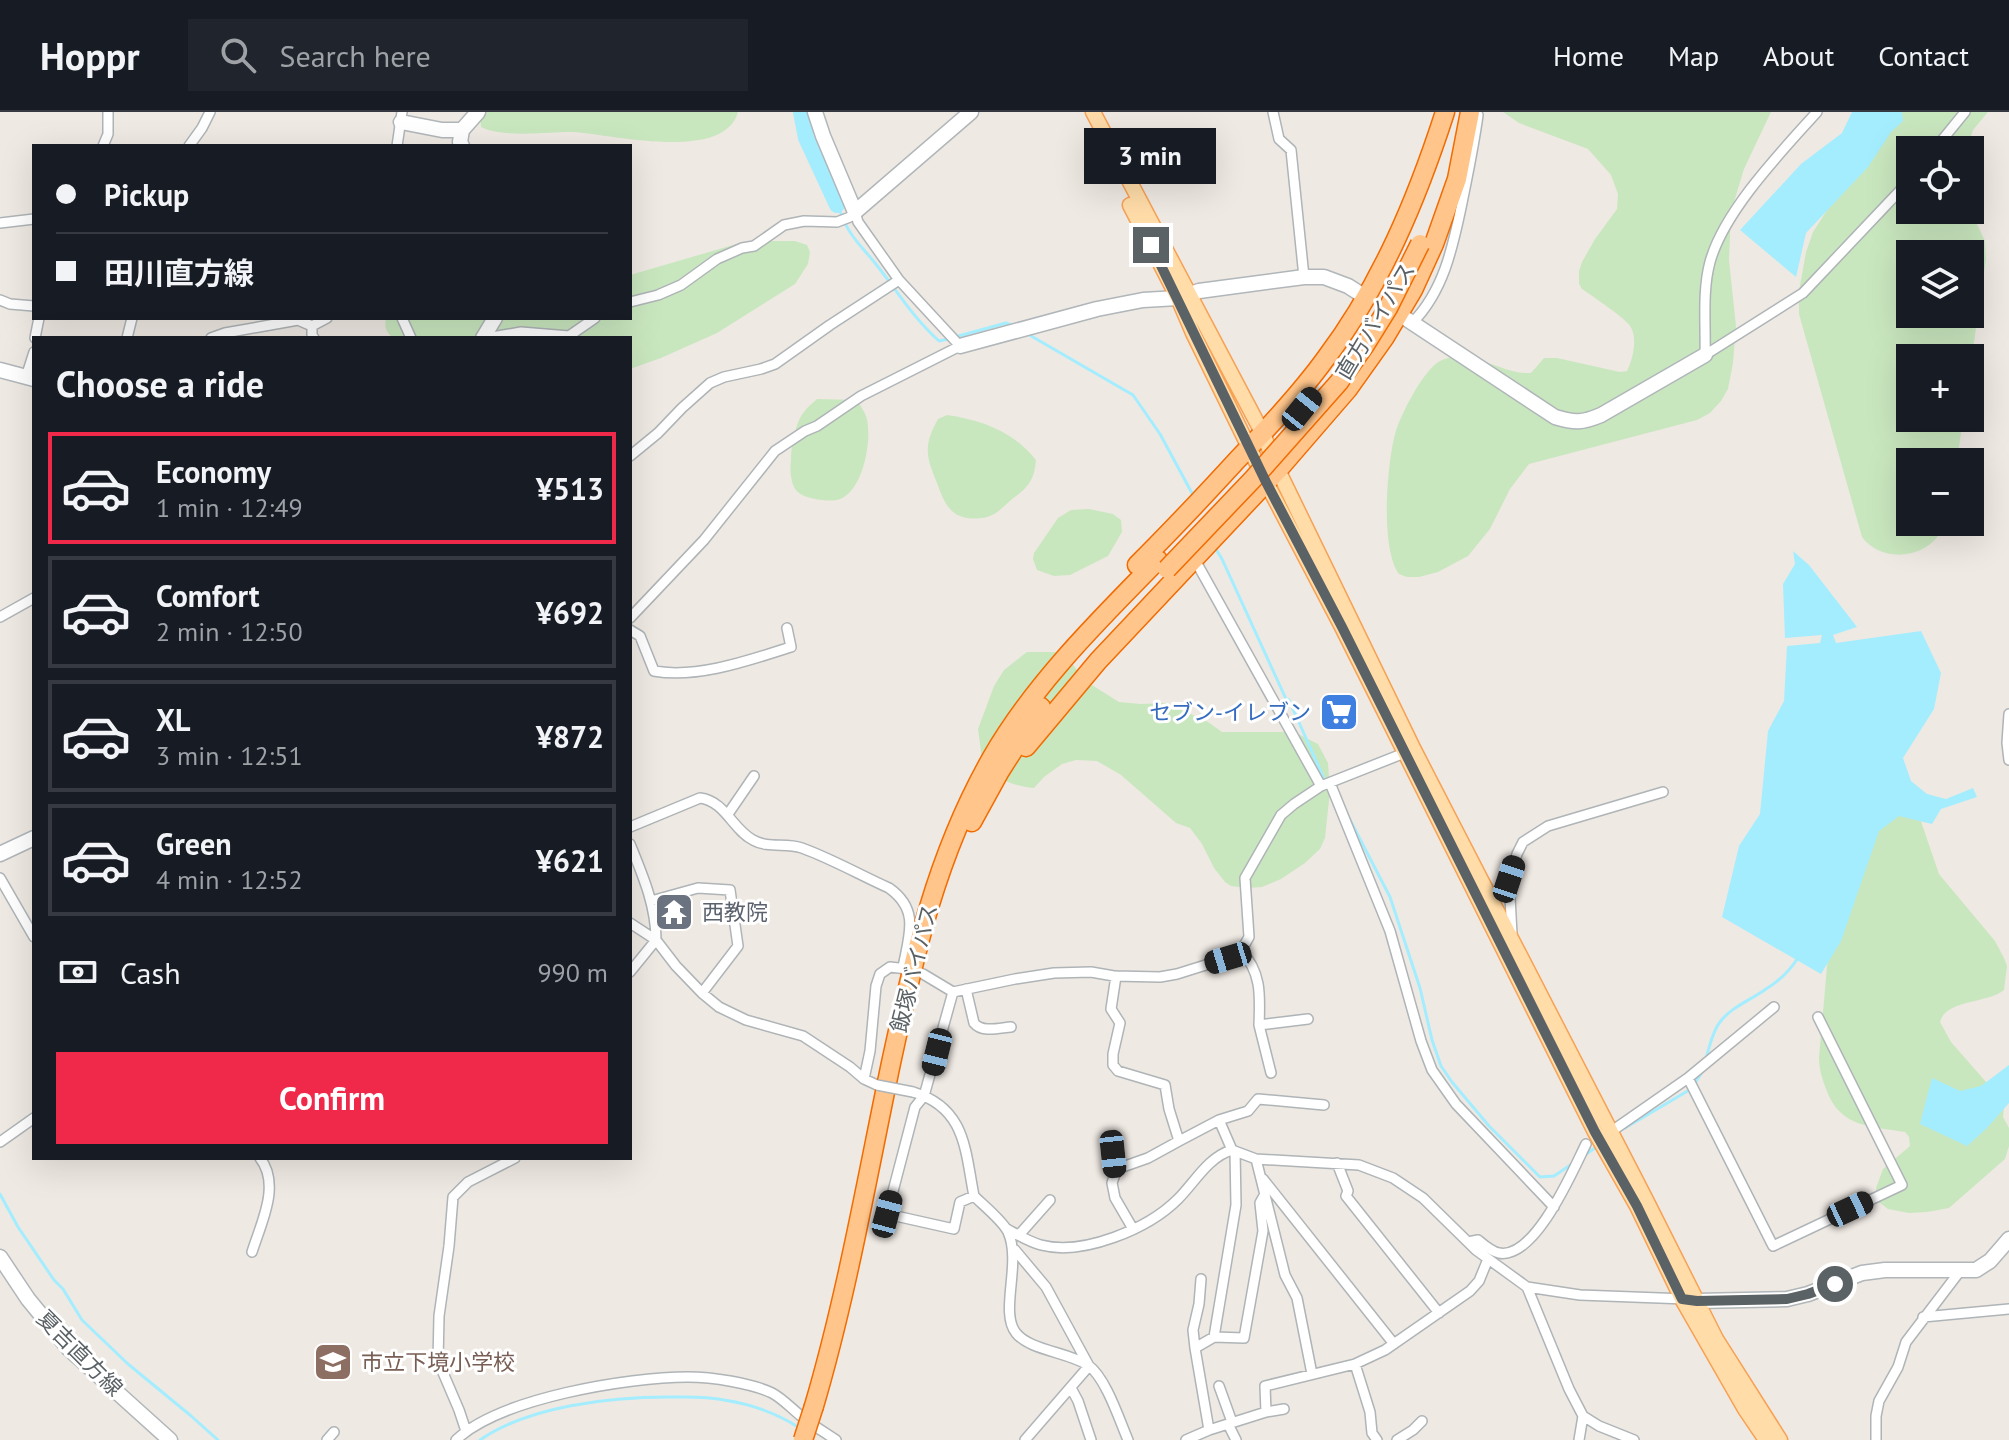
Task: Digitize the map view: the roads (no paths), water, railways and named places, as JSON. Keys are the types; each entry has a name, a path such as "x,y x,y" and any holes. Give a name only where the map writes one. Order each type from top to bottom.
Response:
{"highway":[{"path":"991,757 1011,716 1071,635 1256,441 1328,357 1358,310 1400,232 1445,112"},
{"name":"直方バイパス","path":"1414,243 1454,112"},
{"path":"993,785 1098,661 1272,476 1348,389 1385,337 1413,290 1434,244 1457,179 1467,112"},
{"name":"直方バイパス","path":"1162,564 1263,468 1339,382 1365,345 1388,308 1414,243 1446,177 1467,112"},
{"path":"803,1440 835,1376 853,1299 912,970 933,927 952,868 976,814 1037,712 1162,564"},
{"name":"飯塚バイパス","path":"912,970 928,906 953,837 991,757 1039,689 1069,653 1162,564"},
{"path":"812,1440 818,1410"}],"main road":[{"path":"1083,112 1183,296"},
{"path":"1093,112 1183,296 1193,333 1256,441 1599,1138 1745,1409 1766,1440"},
{"path":"1410,752 1513,941 1599,1138"},
{"path":"1689,1300 1780,1440"}],"street":[{"path":"104,144 108,134 108,112"},
{"path":"190,144 210,112"},
{"path":"461,144 462,130 478,112"},
{"path":"815,112 858,222 899,280 960,346"},
{"path":"632,302 681,285 717,259 754,246 784,225 804,221 837,222 850,217 971,112"},
{"path":"1273,112 1279,139 1291,150 1304,277"},
{"path":"1478,112 1473,152 1452,248 1437,289 1420,315 1410,322 1555,417 1571,422 1583,422 1601,415 1705,355 1803,293 1896,195"},
{"path":"1705,355 1706,284 1710,262 1727,224 1767,168 1817,112"},
{"path":"1945,136 1965,112"},
{"path":"397,144 401,117 442,130 462,130"},
{"path":"0,223 32,219"},
{"path":"632,616 704,540 775,451 861,396 960,346 1097,309 1304,277 1324,277 1359,293"},
{"path":"632,454 710,383 775,364 899,280"},
{"path":"0,300 32,306"},
{"path":"217,336 225,333 250,334 298,320 312,326"},
{"path":"312,326 323,320"},
{"path":"496,336 521,332 569,336 592,320"},
{"path":"312,326 313,336"},
{"path":"0,370 30,378"},
{"path":"1195,560 1325,785 1390,931 1432,1070 1456,1104 1554,1207"},
{"path":"0,617 32,599"},
{"path":"632,631 640,636 654,671 664,673 722,668 791,647 787,628"},
{"path":"2009,714 2009,760"},
{"path":"864,1079 876,986 880,974 890,967 912,970 953,992 1054,973 1160,977 1228,958 1241,951 1249,937 1245,878 1281,815 1325,785 1410,752"},
{"path":"728,814 754,776"},
{"path":"1513,941 1509,879 1523,842 1548,826 1663,792"},
{"path":"632,826 700,798 712,801 754,841 800,847 889,888 899,896 912,922 912,970"},
{"path":"0,854 32,839"},
{"path":"632,849 646,882 656,919 656,940 632,970"},
{"path":"0,878 32,934"},
{"path":"651,901 698,888 730,890 738,946 702,993"},
{"path":"632,924 656,940 676,966 719,1007 746,1020 803,1036 864,1079 924,1096 948,1111 961,1131 974,1196 1007,1229 1049,1247 1087,1246 1112,1239 1145,1223 1175,1202 1215,1157 1233,1150 1256,1159 1359,1165 1393,1178 1423,1198 1468,1242 1527,1287 1580,1295 1689,1300 1787,1299 1862,1273 1976,1270 1990,1261 2009,1239"},
{"path":"1241,951 1252,962 1258,980 1259,1025 1271,1073"},
{"path":"1116,976 1111,1009 1120,1023 1113,1065 1118,1071 1165,1085 1179,1141"},
{"path":"966,989 977,1027 1011,1027"},
{"path":"953,992 924,1096 915,1107 887,1214 954,1229 960,1202 974,1196"},
{"path":"1468,1242 1478,1240 1497,1253 1504,1254 1532,1239 1599,1138 1688,1078 1774,1007"},
{"path":"1688,1078 1773,1246 1902,1185 1818,1017"},
{"path":"1259,1025 1308,1019"},
{"path":"1114,1170 1148,1158 1219,1120 1248,1111 1258,1099 1324,1105"},
{"path":"0,1142 32,1119"},
{"path":"1214,1337 1236,1205 1233,1150 1219,1120"},
{"path":"1111,1137 1115,1198 1133,1229"},
{"path":"1256,1159 1285,1275 1297,1298 1312,1374"},
{"path":"252,1252 269,1191 268,1170 261,1160"},
{"path":"466,1431 438,1361 439,1316 453,1197 468,1182 511,1160"},
{"path":"1337,1163 1348,1191 1346,1196 1439,1313"},
{"path":"1261,1177 1394,1344"},
{"path":"1195,1348 1214,1337 1244,1338 1263,1231 1260,1203 1265,1194"},
{"path":"1019,1235 1050,1200"},
{"path":"1007,1229 1014,1256 1010,1318 1014,1331 1025,1342 1066,1354 1089,1366"},
{"path":"1012,1247 1046,1287 1089,1366 1101,1380 1128,1440"},
{"name":"夏吉直方線","path":"0,1257 28,1299 69,1349 170,1440"},
{"path":"1266,1412 1265,1386 1355,1364 1394,1344 1470,1291 1479,1281 1488,1259"},
{"path":"1876,1440 1879,1401 1898,1367 1906,1342 1960,1271"},
{"path":"1201,1279 1193,1330 1209,1430"},
{"path":"1527,1287 1583,1416 1634,1440"},
{"path":"1923,1317 2009,1309"},
{"path":"1355,1364 1370,1412 1372,1433 1377,1440"},
{"path":"1025,1440 1089,1366"},
{"path":"456,1440 500,1412 564,1394 604,1385 690,1377 743,1384 773,1393 836,1440"},
{"path":"1219,1386 1236,1440"},
{"path":"1071,1388 1091,1440"},
{"path":"1186,1440 1230,1423 1284,1409"},
{"path":"1579,1440 1583,1416"},
{"path":"1397,1440 1422,1421"}],"water":[{"path":"1852,112 1902,112 1903,121 1891,132 1868,167 1806,233 1796,277 1740,230 1801,164 1842,133"},
{"path":"1793,551 1809,565 1857,627 1833,635 1836,643 1921,631 1941,673 1934,709 1903,758 1911,781 1927,794 1946,799 1973,788 1977,797 1941,809 1932,824 1899,816 1879,831 1841,941 1821,974 1722,917 1739,846 1760,814 1768,731 1784,701 1787,646 1820,643 1822,635 1785,638 1783,584 1795,564"},
{"path":"2009,1065 2009,1103 1967,1146 1920,1124 1932,1078 1960,1091 1981,1086"}],"waterway":[{"path":"801,112 806,138 837,205"},
{"path":"837,205 842,216"},
{"path":"845,223 921,323 939,341 948,339"},
{"path":"955,337 1006,323 1013,326"},
{"path":"1026,333 1133,395 1160,434 1193,495"},
{"path":"1214,546 1325,781"},
{"path":"1347,814 1390,897 1420,988 1441,1066 1489,1126 1540,1177 1554,1176 1572,1164"},
{"path":"1706,1058 1720,1022 1735,1008 1775,983 1798,958"},
{"path":"1695,1083 1704,1069"},
{"path":"1625,1128 1691,1089"},
{"path":"1585,1155 1599,1145"},
{"path":"0,1194 18,1227 82,1320 128,1364 218,1440"},
{"path":"480,1440 500,1428 546,1411 646,1397 703,1397 734,1402 772,1413 798,1427"}],"place":[{"name":"セブン-イレブン","path":"1339,712"},
{"name":"西教院","path":"674,912"},
{"name":"市立下境小学校","path":"333,1362"}]}
